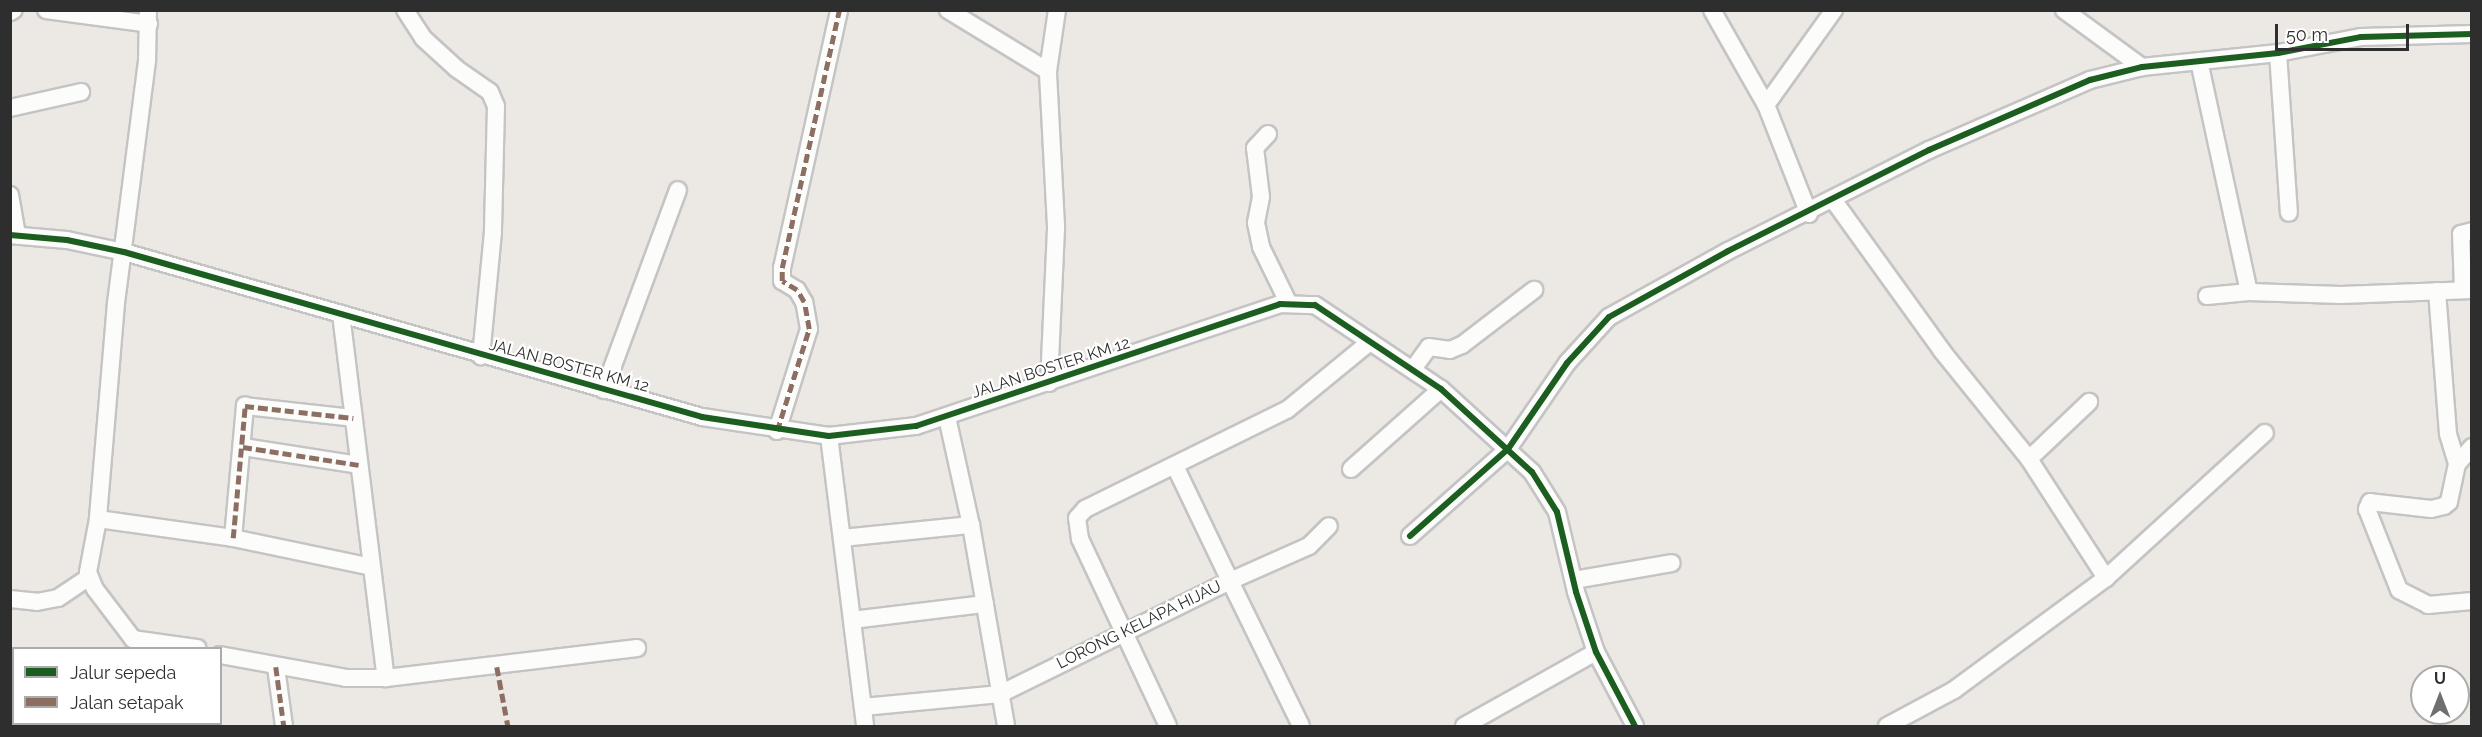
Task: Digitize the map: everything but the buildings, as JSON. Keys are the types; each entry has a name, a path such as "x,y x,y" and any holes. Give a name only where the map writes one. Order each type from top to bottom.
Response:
{"street":[{"path":"10,599 37,602 58,598 72,592 89,577 98,519 115,314 124,252 149,17 46,10"},
{"path":"405,10 423,38 457,69 490,92 496,106 494,232 481,356"},
{"path":"777,431 809,329 804,302 797,290 782,281 782,268 839,10"},
{"path":"948,10 1048,70"},
{"path":"1049,383 1056,226 1048,70 1057,10"},
{"path":"1712,10 1766,105 1809,214"},
{"path":"1766,105 1834,10"},
{"path":"2064,10 2142,67"},
{"path":"1410,536 1508,449 1567,363 1609,317 1728,251 1809,214 1929,150 2090,80 2142,67 2278,53 2361,37 2472,34"},
{"path":"2278,53 2289,213"},
{"path":"2199,61 2249,292"},
{"path":"10,108 81,92"},
{"path":"1268,134 1256,148 1261,197 1256,223 1261,247 1288,302"},
{"path":"604,390 678,190"},
{"path":"10,195 14,235"},
{"path":"1834,201 1942,351 2029,459 2106,578"},
{"path":"2207,296 2249,292 2342,295 2467,290 2461,234 2472,231"},
{"name":"JALAN BOSTER KM 12","path":"14,235 124,252 481,356 702,417 777,431 829,436 881,433 947,417 1288,302 1315,305 1441,389 1532,472 1557,512 1574,580 1596,652 1635,726"},
{"path":"1413,369 1429,347 1450,350 1462,345 1534,290"},
{"path":"2437,291 2448,434 2457,464 2449,502 2444,506 2431,509 2370,502 2367,509 2399,590 2428,605 2472,601"},
{"path":"341,314 386,678"},
{"path":"1168,726 1080,539 1077,518 1085,509 1288,409 1370,342"},
{"path":"1351,469 1441,389"},
{"path":"2029,459 2089,402"},
{"path":"233,538 245,406 353,418"},
{"path":"947,417 971,525 1005,726"},
{"path":"1887,726 1954,690 2106,578 2265,433"},
{"path":"829,436 865,726"},
{"path":"243,447 359,465"},
{"path":"2457,464 2472,447"},
{"path":"1175,466 1230,581 1309,546 1329,526"},
{"path":"98,519 233,538 372,567"},
{"path":"842,538 971,525"},
{"path":"1574,580 1672,563"},
{"path":"89,577 133,639 190,647"},
{"name":"LORONG KELAPA HIJAU","path":"1000,694 1230,581 1301,726"},
{"path":"852,620 985,604"},
{"path":"222,655 276,668 346,678 386,678 637,648"},
{"path":"1464,726 1596,652"},
{"path":"276,668 284,726"},
{"path":"863,707 1000,694"}],"marked path":[{"path":"777,431 809,329 804,302 797,290 782,281 782,268 839,10"},
{"path":"233,538 245,406 353,418"},
{"path":"243,447 359,465"},
{"path":"276,667 284,726"},
{"path":"497,667 508,726"}],"cycle path":[{"path":"1410,536 1508,449 1567,363 1609,317 1728,251 1929,150 2090,80 2142,67 2278,53 2361,37 2472,34"},
{"path":"10,235 67,240 124,252 702,417 829,436 916,426 1280,304 1315,305 1441,389 1532,472 1557,512 1576,592 1596,652 1635,726"}]}
